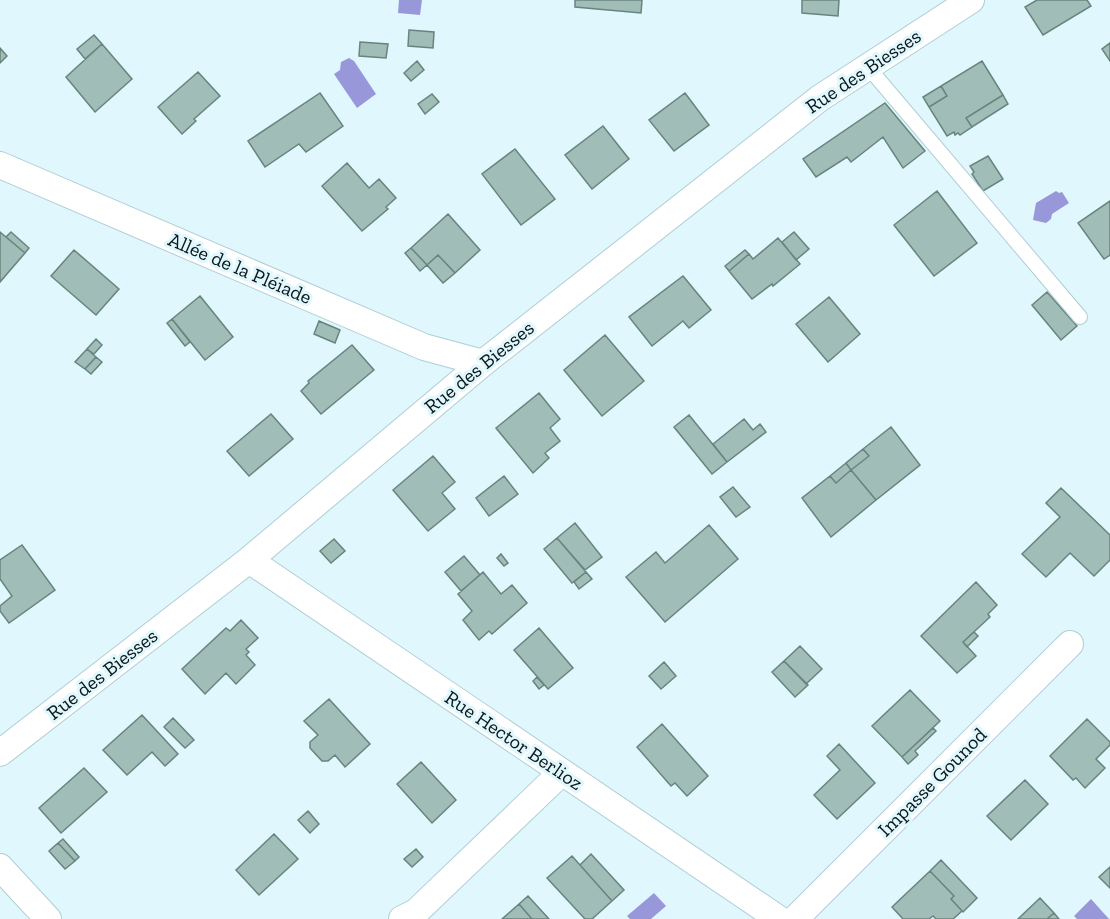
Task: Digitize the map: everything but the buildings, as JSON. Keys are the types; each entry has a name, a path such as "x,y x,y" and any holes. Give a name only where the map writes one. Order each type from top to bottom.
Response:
{"street":[{"name":"Rue des Biesses","path":"0,753 249,560 483,363 820,98 971,0"},
{"name":"Allée de la Pléiade","path":"0,165 424,347 483,363"},
{"name":"Rue Hector Berlioz","path":"249,560 779,919"},
{"name":"Impasse Gounod","path":"795,919 1070,644"},
{"path":"402,919 416,912 561,773"},
{"path":"0,867 48,919"}],"lane":[{"path":"868,67 1080,317"}],"water":[{"path":"399,0 422,0 420,15 398,13"},
{"path":"349,58 354,61 376,94 357,108 334,74 340,70 341,62"},
{"path":"1056,191 1062,192 1069,203 1052,214 1051,219 1046,223 1033,220 1036,203"},
{"path":"654,893 666,906 651,919 630,919 627,916"},
{"path":"1091,899 1109,919 1077,919 1074,916"}]}
